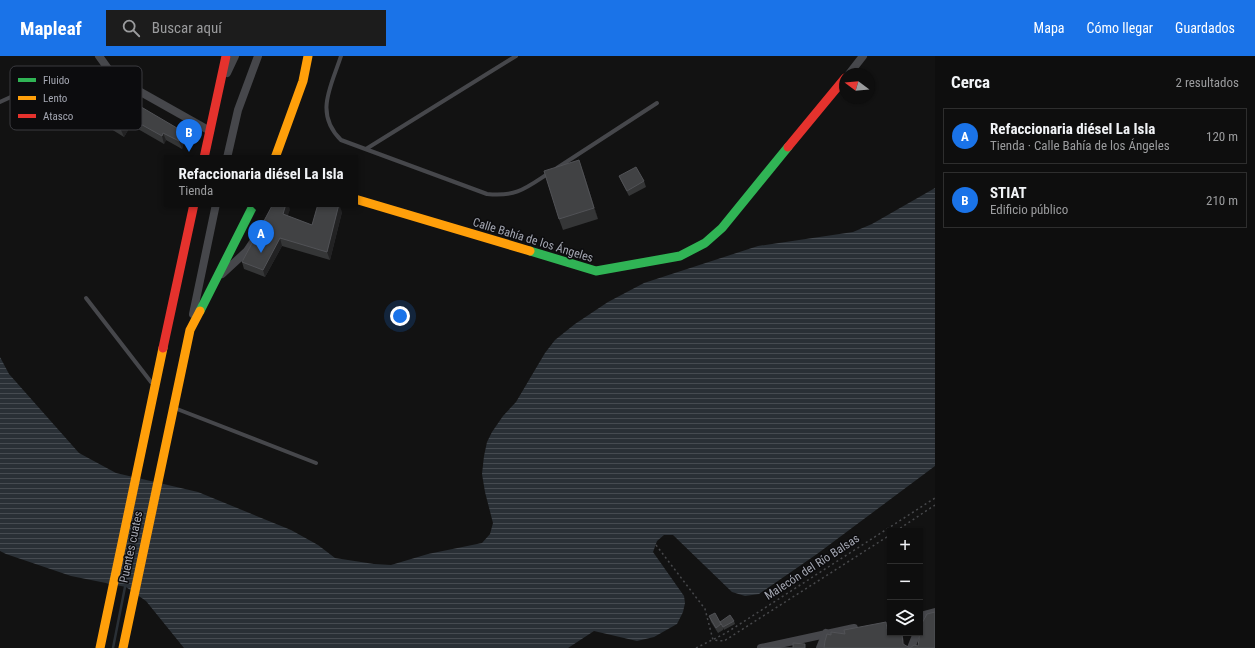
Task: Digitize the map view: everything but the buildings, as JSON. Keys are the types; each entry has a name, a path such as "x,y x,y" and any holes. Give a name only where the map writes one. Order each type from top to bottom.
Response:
{"main road":[{"path":"205,155 226,56"},
{"path":"275,155 303,81 308,56"},
{"name":"Calle Bahía de los Ángeles","path":"358,200 596,271 680,256 705,243 722,228 839,85"},
{"name":"Puentes cuates","path":"100,648 142,442 193,207"},
{"name":"Puentes cuates","path":"123,648 190,330 252,207"}],"street":[{"path":"99,56 106,66"},
{"path":"218,92 235,56"},
{"path":"227,155 238,110 258,56"},
{"path":"854,68 864,56"},
{"path":"142,93 210,131"},
{"path":"190,330 215,207"},
{"path":"215,280 247,251 259,231"},
{"path":"923,616 935,612"},
{"path":"761,648 826,633 862,627"},
{"path":"820,648 826,633"},
{"path":"911,648 916,636"}],"lane":[{"path":"340,56 326,106 326,118 331,130 341,140 487,194 504,196 523,190 657,103"},
{"path":"366,150 516,56"},
{"path":"0,102 10,97"},
{"path":"86,298 154,386"},
{"path":"173,408 316,463"}],"path":[{"name":"Malecón del Río Balsas","path":"696,648 713,640 935,498"},
{"path":"900,528 935,505"},
{"path":"656,545 705,609 713,640 724,641 887,537"}],"shaded area":[{"path":"935,188 935,466 817,554 759,594 745,596 732,592 673,535 664,535 657,541 653,552 684,596 685,603 683,612 677,624 654,637 637,641 594,631 568,648 184,648 146,601 126,587 71,576 0,551 0,357 9,374 79,453 116,473 198,492 291,530 318,545 335,558 391,565 428,554 482,543 490,534 493,523 482,474 487,442 503,416 516,402 545,353 555,340 575,324 608,302 644,283 758,246 853,232 872,224"}],"waterway":[{"path":"113,648 125,587"}],"traffic: fast":[{"path":"530,251 596,271 680,256 705,243 722,228 788,147"},
{"path":"200,311 252,207"}],"traffic: slow":[{"path":"276,155 303,81 308,56"},
{"path":"358,200 530,251"},
{"path":"123,648 190,330 200,311"},
{"path":"100,648 163,348"}],"traffic: jam":[{"path":"205,155 226,56"},
{"path":"788,147 839,85"},
{"path":"163,348 193,207"}],"place":[{"name":"STIAT","path":"189,152"},
{"name":"Refaccionaria diésel La Isla","path":"261,253"}]}
